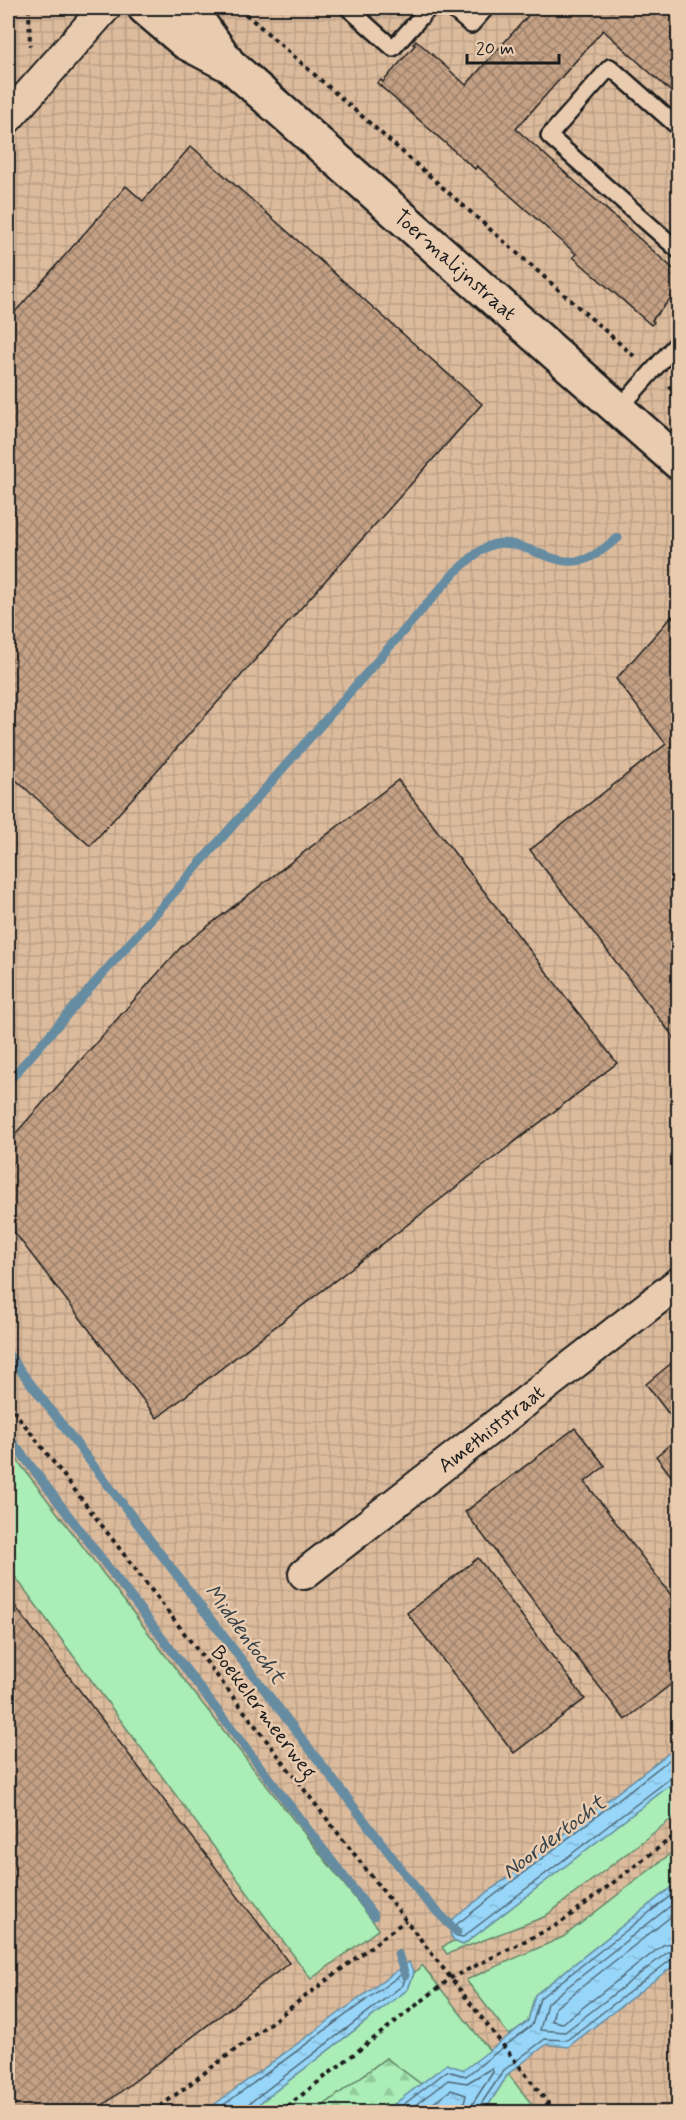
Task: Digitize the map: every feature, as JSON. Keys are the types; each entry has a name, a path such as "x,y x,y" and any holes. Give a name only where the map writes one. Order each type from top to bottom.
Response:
{"street":[{"path":"8,118 105,8"},
{"name":"Toermalijnstraat","path":"145,8 185,42 231,66"},
{"name":"Toermalijnstraat","path":"183,8 200,22 231,66 678,462"},
{"name":"Amethiststraat","path":"304,1574 678,1283"}],"lane":[{"path":"348,8 393,48 429,8"},
{"path":"451,8 471,25 486,8"},
{"path":"678,127 610,67 549,136 678,250"},
{"path":"619,409 678,342"}],"path":[{"path":"29,8 30,51"},
{"path":"239,8 678,396"},
{"name":"Boekelermeerweg","path":"8,1403 555,2112"},
{"path":"280,2112 452,1978 559,1924 678,1833"},
{"path":"153,2112 406,1920"}],"shaded area":[{"path":"8,8 678,8 678,2112 8,2112"}],"green space":[{"path":"8,1448 188,1685 379,1929 311,1979 8,1567"},
{"path":"678,1779 678,1814 544,1917 447,1954 442,1947 453,1941 463,1945"},
{"path":"678,1848 678,1882 535,1995 528,2021 509,2035 466,1980 563,1937"},
{"path":"422,1965 490,2051 464,2071 447,2064 421,2084 386,2058 315,2112 248,2112 408,1989 414,1973"},
{"path":"386,2058 421,2084 384,2112 315,2112"},
{"path":"508,2074 538,2112 484,2112"}],"water":[{"path":"678,1746 678,1779 463,1945 453,1939 449,1922"},
{"path":"678,1882 678,1962 568,2047 547,2044 508,2074 484,2112 384,2112 447,2064 464,2070 528,2021 535,1995"},
{"path":"409,1962 414,1973 408,1989 248,2112 204,2112"}],"building":[{"path":"535,8 678,8 678,98 603,30 516,129 678,273 678,290 652,320 654,322 651,325 573,257 576,254 477,166 475,169 377,83 381,80 383,82 415,45 413,44 416,40 466,85"},
{"path":"191,146 482,404 90,846 8,773 8,388 12,383 8,379 8,320 126,186 143,201"},
{"path":"672,616 678,624 678,1043 530,850 666,744 616,679"},
{"path":"398,780 617,1063 157,1418 8,1224 8,1142 182,946"},
{"path":"674,1361 678,1367 678,1426 646,1384"},
{"path":"575,1428 605,1466 585,1482 678,1604 678,1679 625,1720 465,1512"},
{"path":"678,1438 678,1485 656,1456"},
{"path":"478,1558 585,1699 514,1753 407,1613"},
{"path":"8,1597 289,1963 94,2112 8,2112"}],"waterway":[{"path":"8,1082 456,571 481,550 496,544 520,546 557,559 570,561 583,560 592,556 618,538"},
{"name":"Middentocht","path":"8,1354 422,1896 457,1932"},
{"name":"Middentocht","path":"8,1436 374,1916"},
{"name":"Middentocht","path":"398,1954 405,1975"}],"water label":[{"name":"Noordertocht","path":"553,1836"}]}
